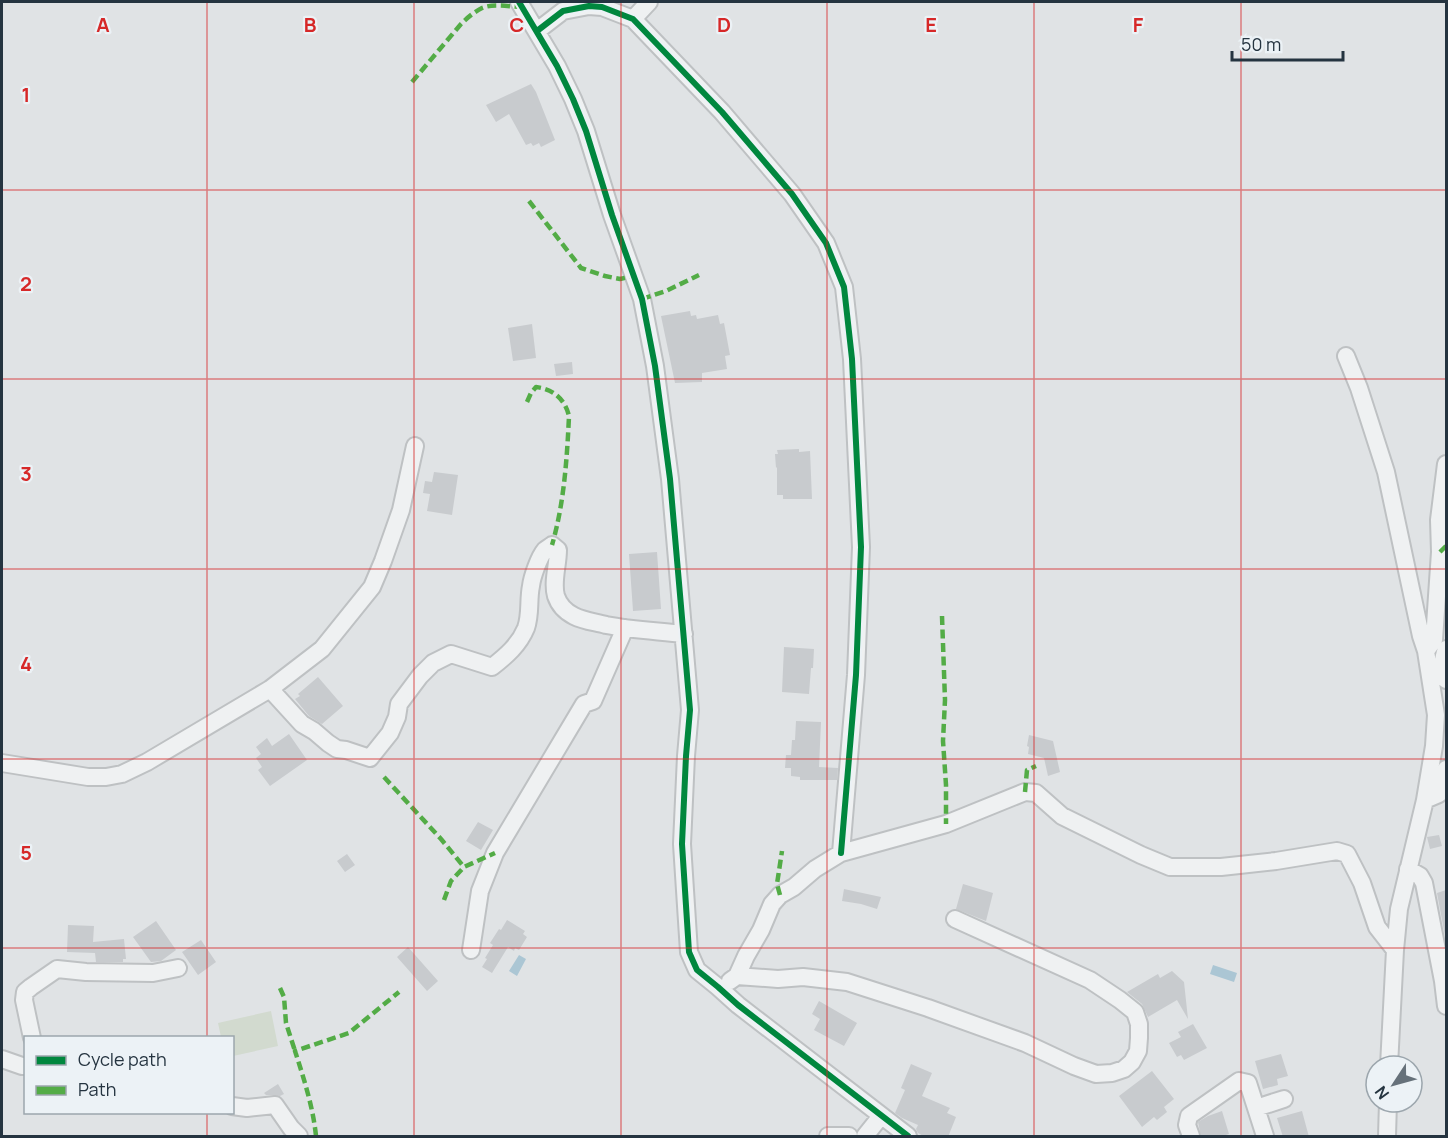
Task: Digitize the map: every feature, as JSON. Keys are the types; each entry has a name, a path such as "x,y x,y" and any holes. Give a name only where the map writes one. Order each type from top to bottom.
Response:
{"street":[{"path":"519,2 557,66 586,131 642,299 654,366 670,478 690,710 682,844 689,952 697,970 738,1005 908,1137"},
{"path":"633,19 649,2"},
{"path":"537,31 563,11 589,6 602,7 633,19 722,112 792,194 826,243 844,287 852,359 861,546 856,675 841,853"},
{"path":"1346,356 1359,388 1386,472 1424,643 1441,704 1436,715 1434,746 1425,800 1399,909 1390,1054"},
{"path":"2,763 88,777 122,774 147,762 270,689 322,649 372,587 384,561 401,510 414,446"},
{"path":"1424,643 1434,640 1439,520 1446,464"},
{"path":"270,689 302,724 328,743 337,749 370,758 390,733 397,717 399,704 433,663 452,654 492,667 509,654 526,628 530,610 531,586 544,550 552,545 558,550 554,580 555,594 559,603 573,616 586,621 625,628 684,634"},
{"path":"471,950 480,891 495,853 584,705 593,701 625,628"},
{"path":"1446,649 1442,670 1446,681"},
{"path":"1425,800 1439,794 1446,769"},
{"path":"737,976 772,904 816,869 841,853 946,824 1025,792 1036,793 1062,816 1170,867 1221,867 1276,861 1337,850 1347,854 1362,883 1377,927 1395,950"},
{"path":"1408,868 1420,876 1424,884 1446,1005"},
{"path":"718,987 737,976 778,979 803,977 846,982 928,1008 1025,1043 1096,1074 1112,1073 1124,1069 1132,1062 1138,1051 1139,1038 1139,1024 1135,1012 1090,980 956,919"},
{"path":"32,1036 24,1000 25,992 57,969 153,973 178,968"},
{"path":"2,1059 24,1065"},
{"path":"1191,1137 1187,1125 1190,1116 1239,1080 1248,1083 1265,1137"},
{"path":"1256,1108 1284,1100"},
{"path":"234,1106 248,1108 275,1105 295,1132"},
{"path":"1387,1137 1388,1114"},
{"path":"865,1137 881,1116"},
{"path":"828,1137 849,1137"}],"shaded area":[{"path":"271,1011 278,1046 234,1056 234,1036 221,1036 218,1023"}],"water":[{"path":"519,955 526,959 517,976 509,971"},
{"path":"1213,965 1237,973 1234,982 1210,974"}],"building":[{"path":"531,84 555,140 541,147 539,143 533,146 531,143 526,145 509,114 496,122 486,105"},
{"path":"690,311 691,316 696,315 697,319 718,315 720,324 724,323 730,355 725,356 727,369 702,373 702,382 675,383 661,316"},
{"path":"532,324 536,358 513,361 508,328"},
{"path":"572,362 573,374 556,376 554,364"},
{"path":"799,449 799,452 810,451 812,499 783,499 783,495 777,495 775,454 778,454 777,450"},
{"path":"434,472 458,475 452,515 427,511 430,494 423,493 425,481 432,482"},
{"path":"657,552 661,609 633,611 629,554"},
{"path":"784,647 814,649 809,694 782,692"},
{"path":"318,677 343,706 322,724 309,716 295,699"},
{"path":"796,721 821,722 819,767 838,768 837,780 800,780 800,777 791,776 791,768 785,768 786,755 791,755 792,740 795,740"},
{"path":"289,734 307,760 270,786 258,770 262,767 256,758 261,754 256,747 267,738 272,746"},
{"path":"1029,735 1053,741 1060,772 1048,776 1044,758 1028,754"},
{"path":"478,822 493,830 481,850 466,841"},
{"path":"1439,835 1442,846 1430,849 1427,837"},
{"path":"347,854 355,865 345,872 337,861"},
{"path":"963,884 993,893 986,921 956,909"},
{"path":"844,889 881,897 877,909 842,901"},
{"path":"1446,890 1446,936 1445,936 1437,893"},
{"path":"507,920 525,931 523,934 527,937 519,950 515,948 514,951 508,947 492,973 482,967 493,945 490,943"},
{"path":"156,921 176,950 161,961 151,962 133,937"},
{"path":"68,925 94,926 93,942 124,939 126,959 123,959 123,962 96,962 95,953 67,952"},
{"path":"201,940 216,962 198,975 182,952"},
{"path":"408,947 438,981 427,991 397,957"},
{"path":"1172,971 1184,982 1188,1019 1177,1000 1148,1017 1142,1004 1127,992 1158,974 1160,978"},
{"path":"819,1001 857,1023 844,1046 814,1030 820,1019 812,1014"},
{"path":"1193,1024 1207,1048 1184,1060 1181,1055 1177,1057 1169,1043 1181,1037 1178,1032"},
{"path":"1281,1054 1288,1076 1277,1079 1278,1085 1263,1089 1255,1061"},
{"path":"911,1064 932,1073 922,1096 950,1108 947,1113 956,1117 948,1137 925,1137 918,1133 916,1129 918,1125 895,1113 905,1090 901,1088"},
{"path":"1152,1071 1174,1099 1164,1107 1167,1112 1157,1120 1154,1117 1142,1127 1119,1096"},
{"path":"278,1084 284,1094 280,1096 264,1093"},
{"path":"1222,1111 1229,1134 1220,1137 1201,1137 1198,1122"},
{"path":"1302,1111 1309,1137 1283,1137 1277,1118"}],"marked path":[{"path":"412,82 461,24 476,11 492,6 523,7"},
{"path":"529,201 581,268 620,279 633,276"},
{"path":"642,299 666,291 699,275"},
{"path":"527,402 536,387 548,390 561,400 569,416 562,498 552,545"},
{"path":"1440,552 1446,546"},
{"path":"942,616 946,824"},
{"path":"1025,792 1027,770 1036,766"},
{"path":"384,777 464,867 495,853"},
{"path":"780,895 777,884 782,851"},
{"path":"444,900 451,881 464,867"},
{"path":"280,988 284,997 286,1023 295,1051"},
{"path":"316,1136 305,1083 295,1051 349,1033 399,992"}],"cycle path":[{"path":"519,2 557,66 586,131 612,215 642,299 655,366 670,479 690,710 682,844 689,952 697,970 738,1005 908,1136"},
{"path":"537,31 563,11 589,6 602,7 633,19 722,112 792,194 826,243 844,287 852,359 861,547 856,675 841,853"}]}
